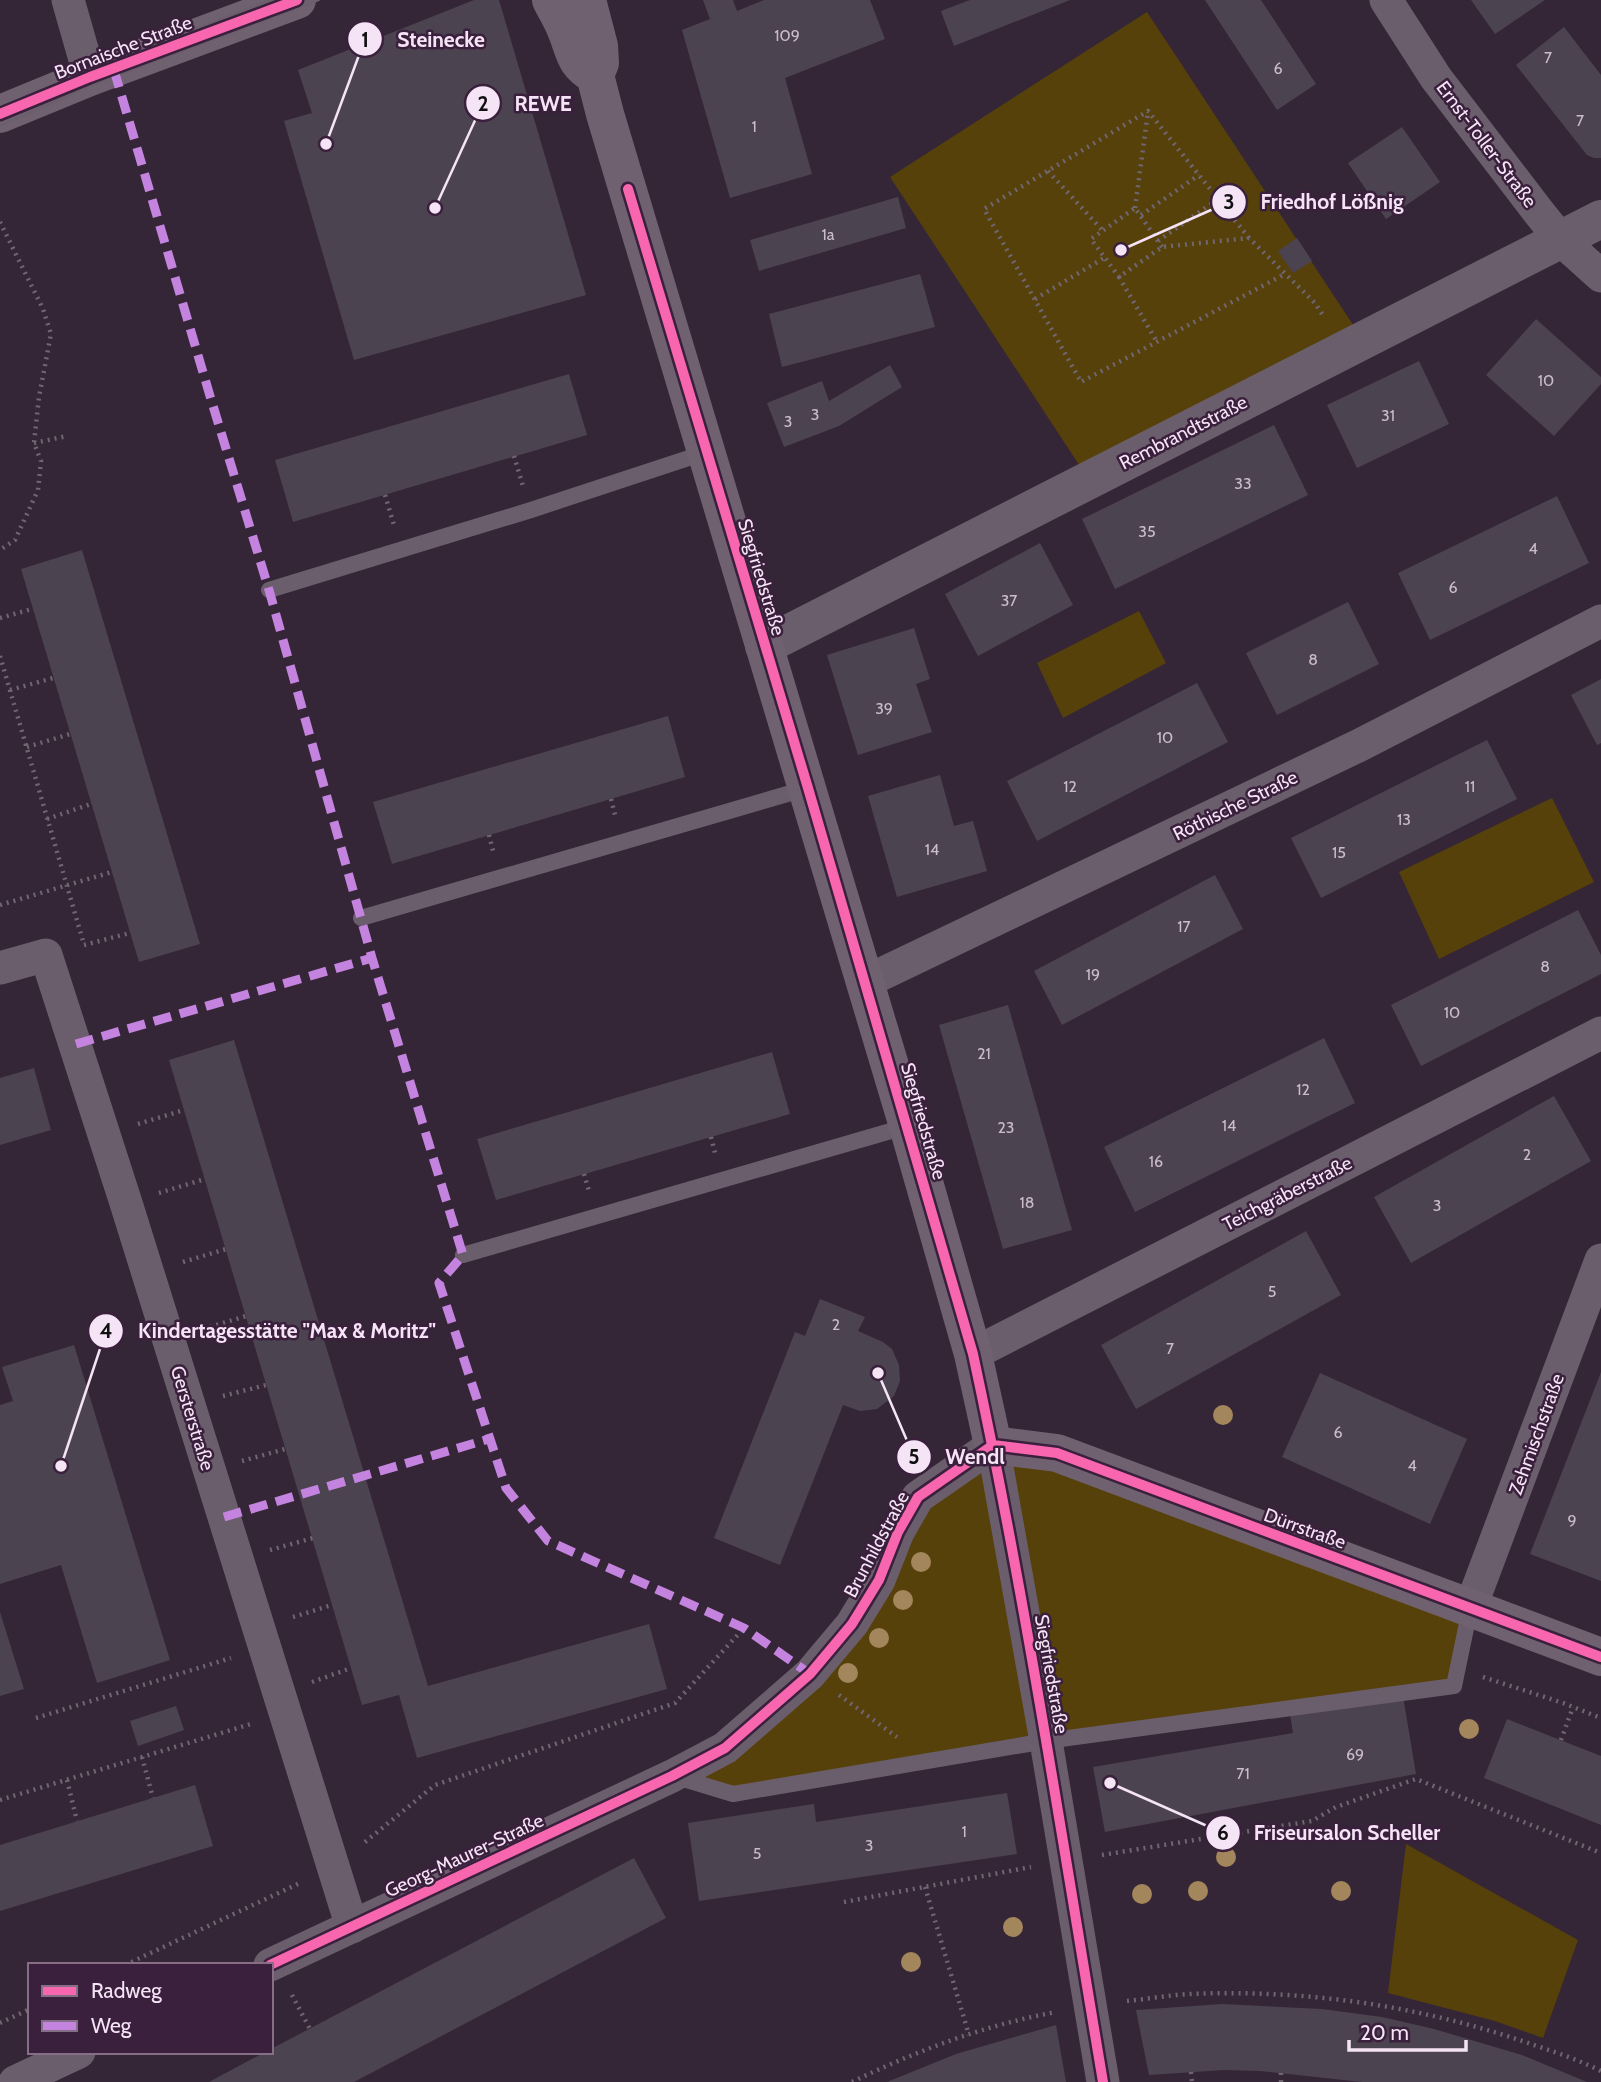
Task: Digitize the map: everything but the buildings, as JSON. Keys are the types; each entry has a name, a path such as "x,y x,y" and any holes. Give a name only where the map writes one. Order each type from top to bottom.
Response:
{"main road":[{"name":"Bornaische Straße","path":"0,114 90,77 297,0"},
{"name":"Siegfriedstraße","path":"551,0 567,32 575,57 583,68 595,75"},
{"name":"Siegfriedstraße","path":"587,0 599,46 600,63 595,75 908,1126 973,1354 993,1445"},
{"name":"Dürrstraße","path":"993,1445 1058,1453 1601,1657"}],"street":[{"path":"68,0 90,77"},
{"name":"Ernst-Toller-Straße","path":"1386,0 1436,78 1561,240 1601,275"},
{"name":"Rembrandtstraße","path":"764,646 1601,219"},
{"name":"Röthische Straße","path":"865,982 1357,746 1601,621"},
{"name":"Gersterstraße","path":"0,968 46,955 352,1927"},
{"name":"Teichgräberstraße","path":"973,1354 1601,1033"},
{"name":"Zehmischstraße","path":"1470,1609 1601,1260"},
{"name":"Brunhildstraße","path":"671,1776 725,1748 810,1674 852,1624 879,1580 898,1532 918,1497 993,1445"},
{"name":"Siegfriedstraße","path":"993,1445 1067,1861 1103,2082"},
{"name":"Georg-Maurer-Straße","path":"273,1964 671,1776"},
{"path":"15,2082 75,2054"}],"lane":[{"path":"270,590 531,510 706,452"},
{"path":"361,918 808,788"},
{"path":"463,1255 908,1126"},
{"path":"671,1776 733,1794 1046,1741 1454,1685 1470,1609"}],"path":[{"path":"1148,111 984,209 1081,382 1285,274"},
{"path":"1148,111 1249,238 1315,303"},
{"path":"1148,111 1135,208 1162,247"},
{"path":"1048,171 1103,231"},
{"path":"1140,215 1199,175"},
{"path":"1158,241 1218,199"},
{"path":"1135,208 1091,239 1119,277 1157,342"},
{"path":"0,222 43,309 51,334 38,397 34,443 41,461 38,490 15,540 0,550"},
{"path":"1119,277 1162,247 1249,238"},
{"path":"1035,299 1104,258"},
{"path":"34,443 67,436"},
{"path":"0,618 32,609"},
{"path":"0,656 84,945 130,933"},
{"path":"10,690 53,678"},
{"path":"27,747 70,734"},
{"path":"47,819 91,804"},
{"path":"0,905 112,872"},
{"path":"104,1134 184,1110"},
{"path":"126,1203 205,1180"},
{"path":"147,1272 226,1249"},
{"path":"129,1963 334,1867 435,1785 675,1703 744,1628"},
{"path":"36,1718 265,1647"},
{"path":"810,1674 930,1761"},
{"path":"1454,1685 1484,1677 1601,1718"},
{"path":"1561,1740 1573,1707"},
{"path":"0,1800 285,1713"},
{"path":"142,1757 153,1798"},
{"path":"844,1902 1067,1861 1311,1821 1336,1807 1416,1779 1601,1853"},
{"path":"67,1780 77,1821"},
{"path":"925,1887 969,2035"},
{"path":"852,2082 922,2051 1035,2017 1090,2006 1189,1994 1290,1995 1390,2006 1488,2029 1583,2062 1601,2071"},
{"path":"293,1997 310,2029"},
{"path":"0,2023 28,2011"},
{"path":"1191,2072 1192,2082"},
{"path":"1281,2073 1281,2082"}],"shaded area":[{"path":"1147,12 1363,340 1089,480 890,177"},
{"path":"1139,611 1166,663 1063,718 1037,663"},
{"path":"1552,798 1594,882 1439,959 1399,872"},
{"path":"993,1445 1470,1609 1454,1686 733,1794 672,1776 810,1674 898,1532"},
{"path":"1406,1844 1578,1940 1543,2038 1495,2021 1388,1993"}],"tram line":[{"path":"0,109 88,70 270,0"},
{"path":"0,126 92,85 319,0"}],"marked path":[{"path":"114,70 269,590 372,958 463,1255 439,1283 506,1488 548,1541 744,1628 810,1674"},
{"path":"76,1044 372,958"},
{"path":"224,1517 489,1439"}],"cycle path":[{"path":"0,114 90,77 297,0"},
{"path":"628,189 808,788 973,1354 1026,1626 1103,2082"},
{"path":"993,1445 1057,1453 1601,1657"},
{"path":"273,1964 672,1776 725,1748 810,1674 852,1624 879,1580 898,1532 918,1497 993,1445"}],"place":[{"name":"Steinecke","path":"326,144"},
{"name":"REWE","path":"435,208"},
{"name":"Friedhof Lößnig","path":"1121,250"},
{"name":"Wendl","path":"878,1373"},
{"name":"Kindertagesstätte \"Max & Moritz\"","path":"61,1466"},
{"name":"Friseursalon Scheller","path":"1110,1783"}]}
